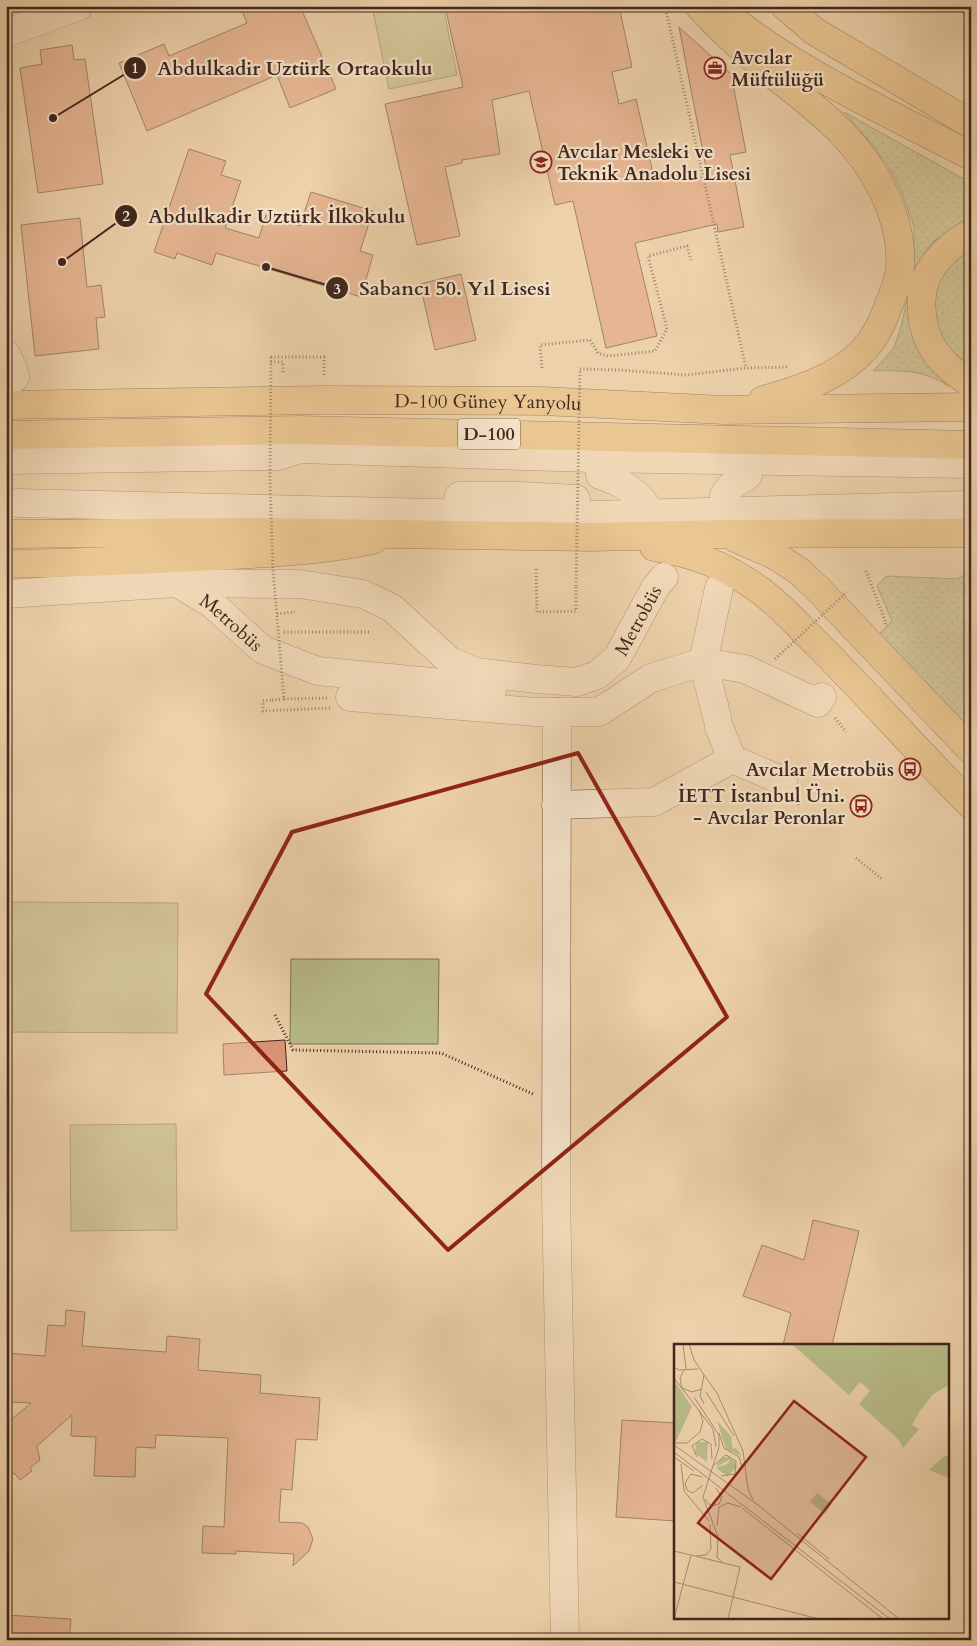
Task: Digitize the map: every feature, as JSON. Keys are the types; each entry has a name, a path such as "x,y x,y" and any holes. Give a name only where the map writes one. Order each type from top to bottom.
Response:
{"main road":[{"path":"699,6 749,55 828,120 859,153 885,196 893,216 899,249 900,268 895,291 884,318 871,341 853,359 833,374 816,383 790,393 724,410"},
{"path":"718,6 754,36 812,73 971,156"},
{"path":"784,6 814,31 971,124"},
{"path":"902,84 951,100 971,109"},
{"path":"971,233 941,255 929,270 923,290 921,311 924,329 934,350 949,368 971,384"},
{"name":"D-100 Güney Yanyolu","path":"6,405 334,400 542,402 724,410 971,407"},
{"name":"D-100","path":"6,435 299,430 971,445"},
{"path":"6,534 248,532 591,537 971,532"},
{"path":"727,534 774,555 799,571 971,750"},
{"path":"6,564 120,562 258,554 339,547 397,535"},
{"path":"591,537 693,554 716,564 759,589 779,606 968,798"}],"street":[{"path":"6,33 79,6"},
{"path":"6,354 13,369 14,377 6,387"},
{"path":"6,460 279,456 300,449 591,458 971,464"},
{"path":"279,456 301,463 600,475 971,477"},
{"path":"12,503 126,498 521,496 645,504 635,492 621,483 600,475"},
{"path":"748,475 730,488 724,495 769,492 971,489"},
{"path":"12,503 557,516 971,505"},
{"name":"Metrobüs","path":"6,594 177,583 300,584 363,594 392,608 450,661 476,672 536,680 577,682 597,675 616,658 655,588 664,577 660,600 627,666 606,686 580,696 318,671 263,650 212,604 177,583"},
{"path":"719,588 703,662 718,722 732,759 783,781"},
{"path":"350,697 557,712 600,712 651,678 703,662 745,669 818,703 822,698"},
{"path":"557,712 556,1196 564,1640"},
{"path":"556,805 654,802 732,759"}],"path":[{"path":"665,6 746,368"},
{"path":"542,368 540,345 590,340 598,353 608,356 655,350 667,329 648,256 688,246 691,260"},
{"path":"271,359 324,357"},
{"path":"271,359 283,362 283,372"},
{"path":"271,359 270,479 273,570 284,699"},
{"path":"536,568 537,612 576,611 580,370 619,370 686,375 746,368 792,367"},
{"path":"866,571 886,623 882,628"},
{"path":"774,659 847,592"},
{"path":"277,614 295,612"},
{"path":"279,632 369,632"},
{"path":"350,697 349,707 263,711 263,701 350,697"},
{"path":"856,858 882,879"},
{"path":"275,1015 293,1050 441,1053 556,1105"}],"highlighted area":[{"path":"578,753 727,1017 448,1250 206,994 292,832"}],"green space":[{"path":"372,6 443,6 457,75 389,89"},
{"path":"844,112 971,183 971,218 933,242 923,257 915,275 952,384 948,386 930,377 912,372 873,371 894,348 901,327 913,274 914,227 900,188 888,167 874,147"},
{"path":"971,244 971,373 950,352 937,326 933,297 945,266"},
{"path":"971,571 971,733 879,634 892,621 877,586 886,576 957,579"},
{"path":"6,902 178,903 177,1033 6,1032"},
{"path":"291,959 439,959 438,1044 290,1044"},
{"path":"176,1124 177,1230 71,1231 70,1125"}],"building":[{"path":"240,6 300,6 336,89 290,108 277,75 147,131 119,63 164,44 169,56 247,23"},
{"path":"445,6 619,6 632,67 612,72 619,104 636,99 653,173 708,178 679,27 731,74 746,152 730,155 744,227 718,232 717,224 635,243 657,336 606,348 573,201 555,205 529,91 492,100 500,154 462,160 462,163 445,167 460,236 417,245 385,104 463,87"},
{"path":"72,45 74,60 85,59 103,184 38,193 20,68 42,64 40,50"},
{"path":"189,149 226,161 221,175 241,181 225,228 259,238 266,215 300,226 311,192 373,211 360,251 373,255 361,297 216,253 212,265 177,253 175,259 154,252"},
{"path":"80,218 87,287 101,285 105,317 96,318 99,349 35,356 21,225"},
{"path":"461,274 476,340 435,350 420,284"},
{"path":"285,1040 287,1071 224,1075 223,1044"},
{"path":"813,1220 859,1231 832,1344 783,1344 791,1313 743,1296 762,1245 804,1260"},
{"path":"66,1310 85,1312 82,1346 166,1352 167,1336 200,1339 198,1370 261,1375 260,1393 320,1398 317,1440 296,1439 292,1490 281,1489 279,1522 302,1523 308,1527 313,1539 309,1551 293,1566 294,1554 236,1551 236,1554 202,1553 203,1526 224,1527 228,1438 156,1435 155,1448 136,1447 135,1477 94,1476 96,1437 71,1436 72,1415 37,1446 40,1460 30,1468 32,1471 20,1480 14,1473 6,1476 6,1424 31,1403 6,1402 6,1353 45,1356 48,1325 65,1326"},
{"path":"622,1420 674,1423 674,1521 616,1517"},
{"path":"6,1615 71,1619 69,1640 6,1640"}],"place":[{"name":"Avcılar Müftülüğü","path":"715,68"},
{"name":"Abdulkadir Uztürk Ortaokulu","path":"53,118"},
{"name":"Avcılar Mesleki ve Teknik Anadolu Lisesi","path":"541,162"},
{"name":"Abdulkadir Uztürk İlkokulu","path":"62,262"},
{"name":"Sabancı 50. Yıl Lisesi","path":"266,267"},
{"name":"Avcılar Metrobüs","path":"910,769"},
{"name":"İETT İstanbul Üni. - Avcılar Peronlar","path":"861,806"}]}
